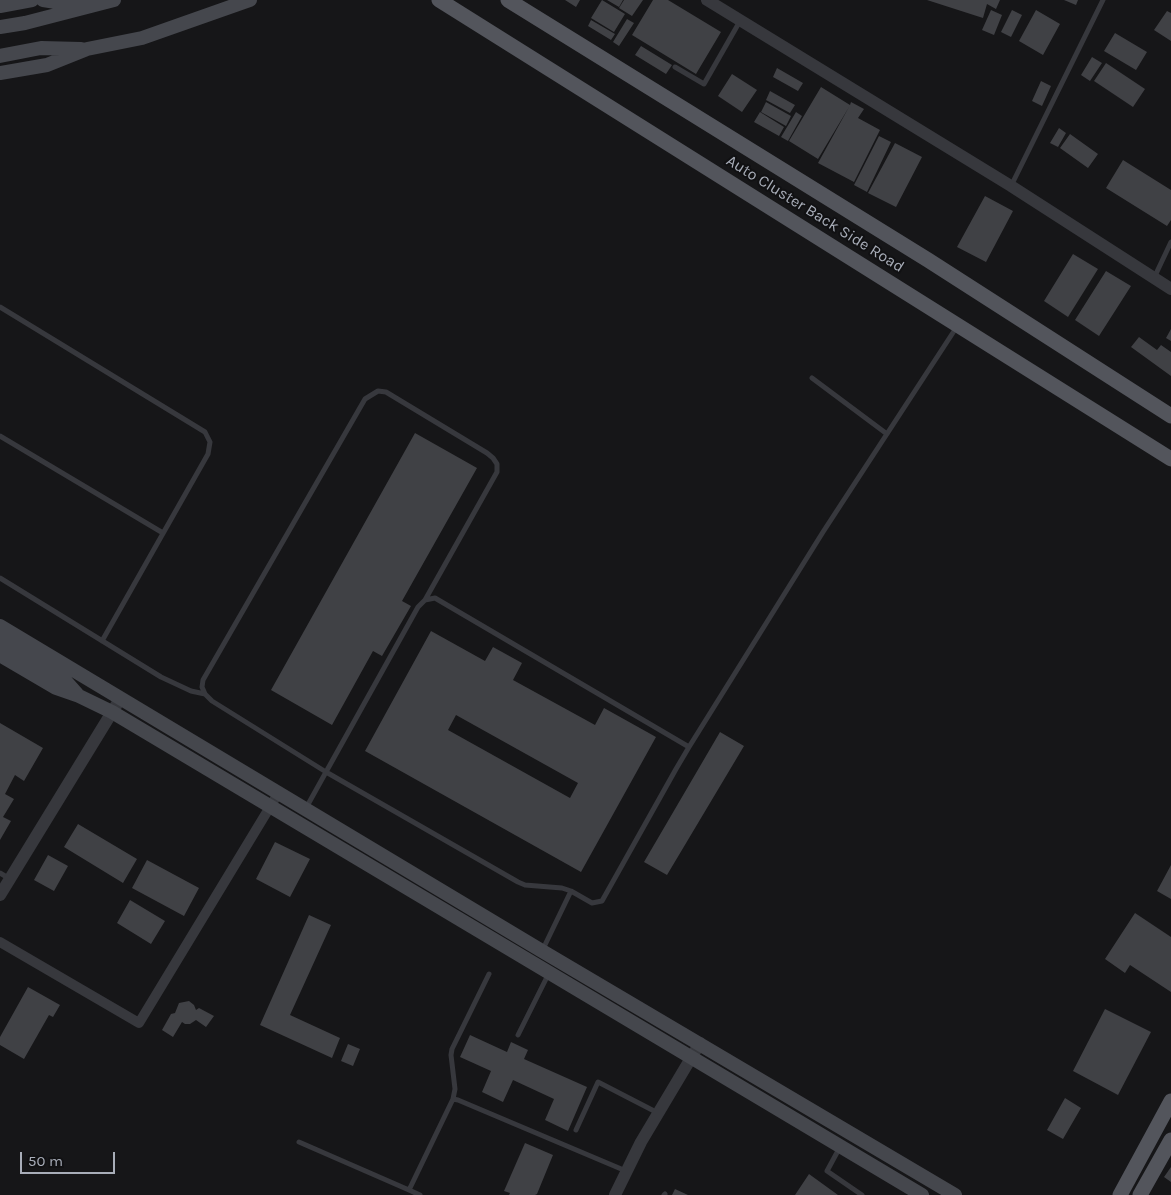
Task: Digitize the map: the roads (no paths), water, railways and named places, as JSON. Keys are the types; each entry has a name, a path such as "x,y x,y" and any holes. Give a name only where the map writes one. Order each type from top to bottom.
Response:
{"main road":[{"path":"0,6 32,0"},
{"path":"43,0 88,7"},
{"path":"0,27 24,23 114,0"},
{"path":"0,73 47,65 87,50 142,38 250,0"},
{"name":"Auto Cluster Back Side Road","path":"439,0 1171,459"},
{"name":"Auto Cluster Back Side Road","path":"508,0 928,260 1171,416"},
{"path":"0,56 41,48 87,50"},
{"path":"0,626 542,951 955,1195"},
{"path":"0,641 61,676 79,696"},
{"path":"0,655 56,688 79,696 112,712 922,1195"},
{"path":"561,980 569,967"},
{"path":"1120,1195 1171,1101"},
{"path":"1140,1195 1171,1140"}],"street":[{"path":"707,0 1011,186 1171,289"},
{"path":"0,895 5,876 121,698"},
{"path":"0,942 139,1023 279,792"},
{"path":"615,1195 658,1113 700,1043"}],"lane":[{"path":"1011,186 1103,0"},
{"path":"675,67 704,84 740,20"},
{"path":"1154,278 1171,242"},
{"path":"0,307 205,432 210,442 208,454 102,641"},
{"path":"306,808 326,772 418,607 426,600 497,472 497,464 487,453 386,392 378,391 366,399 203,680 202,687 205,694 212,701 326,772 518,882 525,885 562,888 592,903 602,901 689,747 823,532 958,325"},
{"path":"812,378 887,434"},
{"path":"0,436 164,533"},
{"path":"0,578 161,677 184,688 205,694"},
{"path":"426,600 435,598 689,747"},
{"path":"542,951 571,891"},
{"path":"518,1035 549,972"},
{"path":"409,1190 453,1099 455,1089 451,1056 452,1049 489,974"},
{"path":"576,1130 598,1082 658,1113"},
{"path":"453,1099 626,1171"},
{"path":"299,1142 420,1195"},
{"path":"841,1146 827,1171 862,1195"}]}
